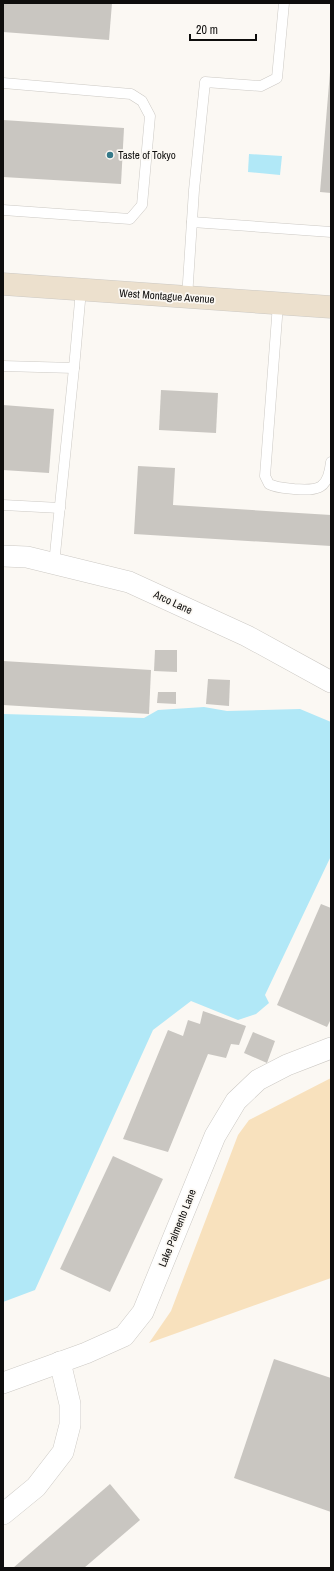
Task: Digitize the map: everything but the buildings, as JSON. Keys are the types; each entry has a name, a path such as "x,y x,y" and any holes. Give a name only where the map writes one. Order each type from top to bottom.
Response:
{"main road":[{"name":"West Montague Avenue","path":"3,284 331,307"}],"street":[{"name":"Arco Lane","path":"3,556 27,557 128,582 247,636 331,682"},
{"name":"Lake Palmento Lane","path":"3,1383 86,1353 124,1336 143,1312 215,1136 236,1101 258,1080 287,1065 331,1048"},
{"path":"3,1514 36,1487 63,1452 70,1425 70,1404 60,1362"}],"lane":[{"path":"187,298 194,190 205,82 261,86 277,78 284,3"},
{"path":"3,84 131,94 142,101 150,116 142,205 130,219 3,210"},
{"path":"192,222 331,232"},
{"path":"54,564 81,290"},
{"path":"278,304 265,476 269,484 277,488 311,490 323,485 329,474 331,462"},
{"path":"3,366 74,368"},
{"path":"3,505 60,508"}],"shaded area":[{"path":"331,1078 331,1278 149,1343 171,1311 238,1135 249,1120"}],"water":[{"path":"249,154 282,156 280,175 248,172"},
{"path":"204,707 227,711 300,709 331,722 331,856 265,995 269,1003 256,1014 238,1020 191,1001 153,1030 35,1290 3,1302 3,714 144,718 158,710"}],"place":[{"name":"Taste of Tokyo","path":"110,155"}]}
